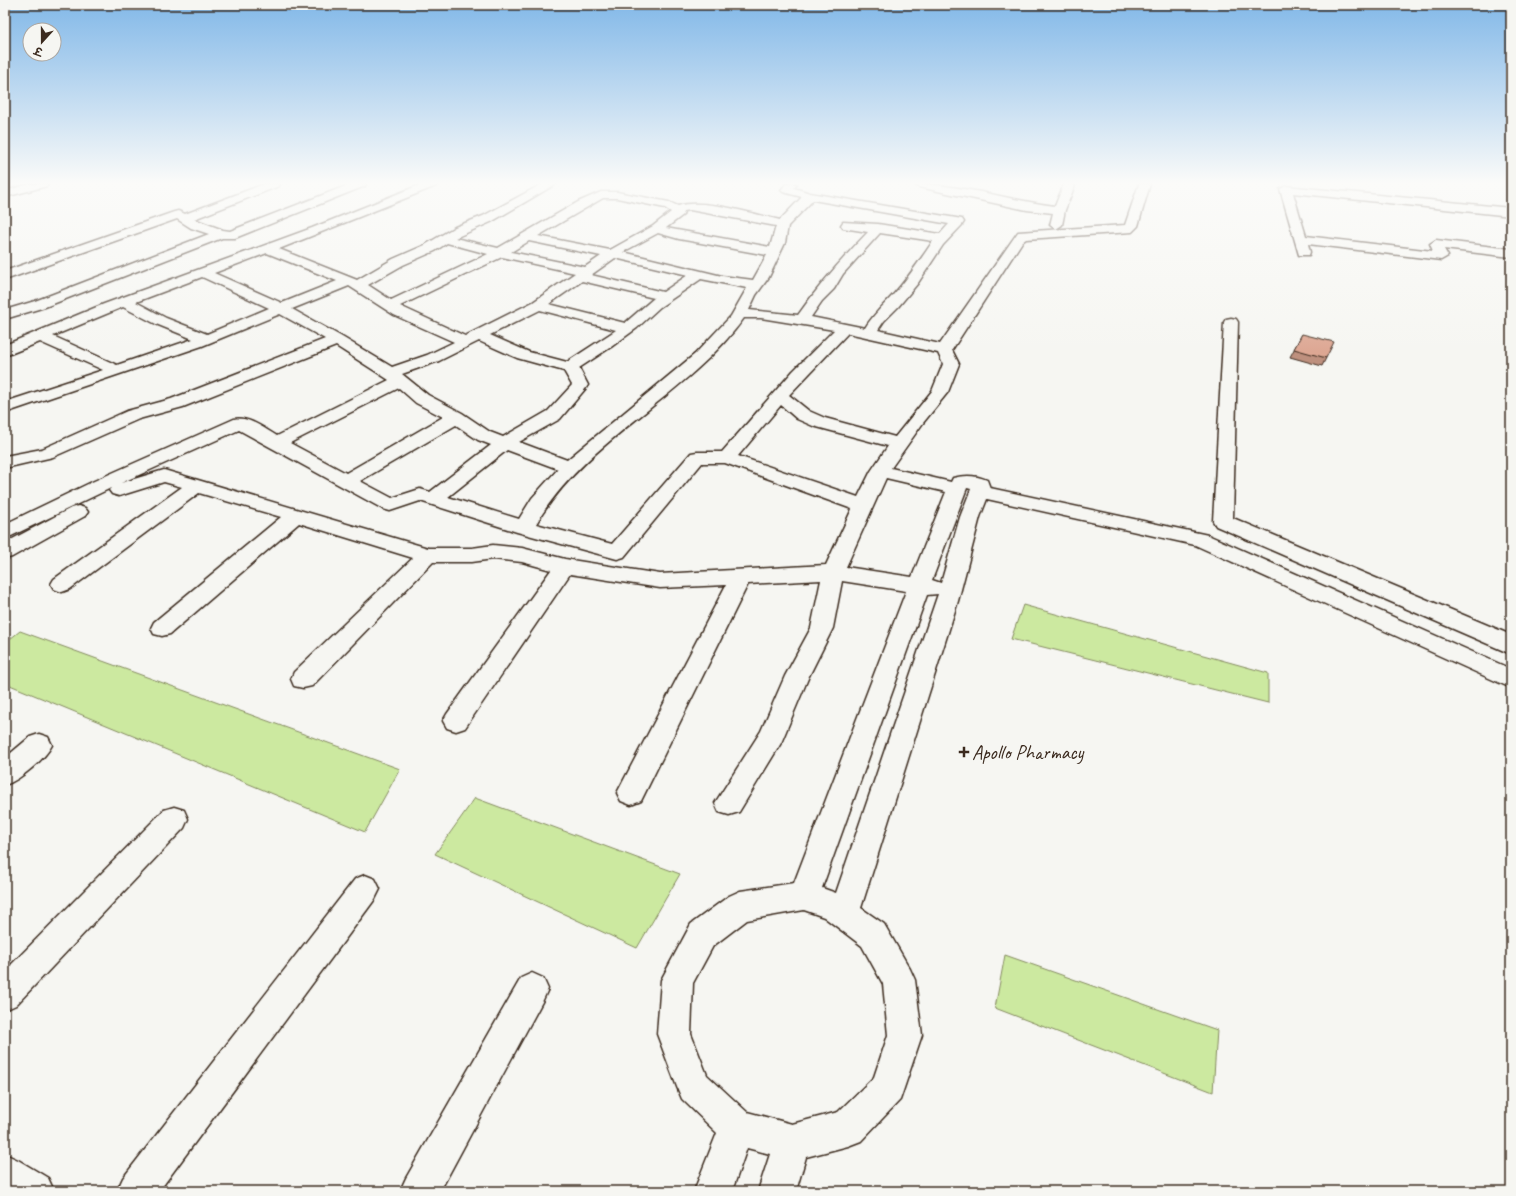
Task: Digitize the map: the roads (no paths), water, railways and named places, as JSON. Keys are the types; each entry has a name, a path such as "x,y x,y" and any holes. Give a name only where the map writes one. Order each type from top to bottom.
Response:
{"street":[{"path":"5,276 108,240"},
{"path":"5,315 40,304 205,240"},
{"path":"5,352 40,336 125,302 290,240"},
{"path":"5,408 206,339 354,283 430,248 444,240"},
{"path":"448,240 666,297"},
{"path":"390,306 500,253 521,240"},
{"path":"540,240 667,266 722,280 756,285"},
{"path":"277,443 395,377 538,305 582,274 635,240"},
{"path":"706,240 774,252"},
{"path":"524,527 539,502 570,467 701,357 722,336 740,314 780,240"},
{"path":"801,321 816,298 829,286 837,272 867,240"},
{"path":"868,334 878,318 893,304 913,280 920,267 941,240"},
{"path":"944,350 1017,240"},
{"path":"1300,240 1304,252"},
{"path":"1307,240 1441,256 1436,244 1511,254"},
{"path":"267,249 354,283 399,312 549,364 570,367 627,328 666,297 699,274"},
{"path":"203,273 282,309 337,340 395,377 422,399 456,417 484,436 570,467"},
{"path":"125,302 206,339"},
{"path":"538,305 627,328"},
{"path":"740,314 761,314 829,324 944,350"},
{"path":"1231,322 1223,521 1511,645"},
{"path":"727,458 825,346 844,328"},
{"path":"40,336 74,353 97,360 115,370"},
{"path":"5,462 47,453 133,415 177,403 337,340"},
{"path":"729,803 772,736 797,676 822,628 833,572 880,471 917,419 940,392 951,364 944,350"},
{"path":"433,499 506,443 554,414 580,385 570,367"},
{"path":"780,396 803,415 819,422 900,444"},
{"path":"346,481 456,417"},
{"path":"5,532 101,485 240,423 390,505 420,495 524,527 616,552"},
{"path":"619,575 616,552 697,457 727,458 863,506"},
{"path":"880,471 1201,540 1511,679"},
{"path":"5,552 120,489 164,476 428,555 472,555 493,552 539,559 565,566 660,581 833,572 919,585 950,592"},
{"path":"62,584 196,486"},
{"path":"804,896 919,585 968,490"},
{"path":"844,914 950,592 970,517 968,490"},
{"path":"162,628 296,515"},
{"path":"524,527 539,559"},
{"path":"303,679 428,555"},
{"path":"456,721 565,566"},
{"path":"631,793 740,578"},
{"path":"5,774 39,745"},
{"path":"5,994 174,819"},
{"path":"136,1191 365,889"},
{"path":"804,896 833,906 873,936 899,980 906,1035 888,1088 848,1128 792,1142 737,1127 694,1087 674,1034 677,980 702,935 740,906 804,896"},
{"path":"419,1191 532,989"},
{"path":"713,1191 737,1127"},
{"path":"777,1191 792,1142"},
{"path":"5,1173 35,1191"}],"place":[{"name":"Apollo Pharmacy","path":"964,752"}]}
